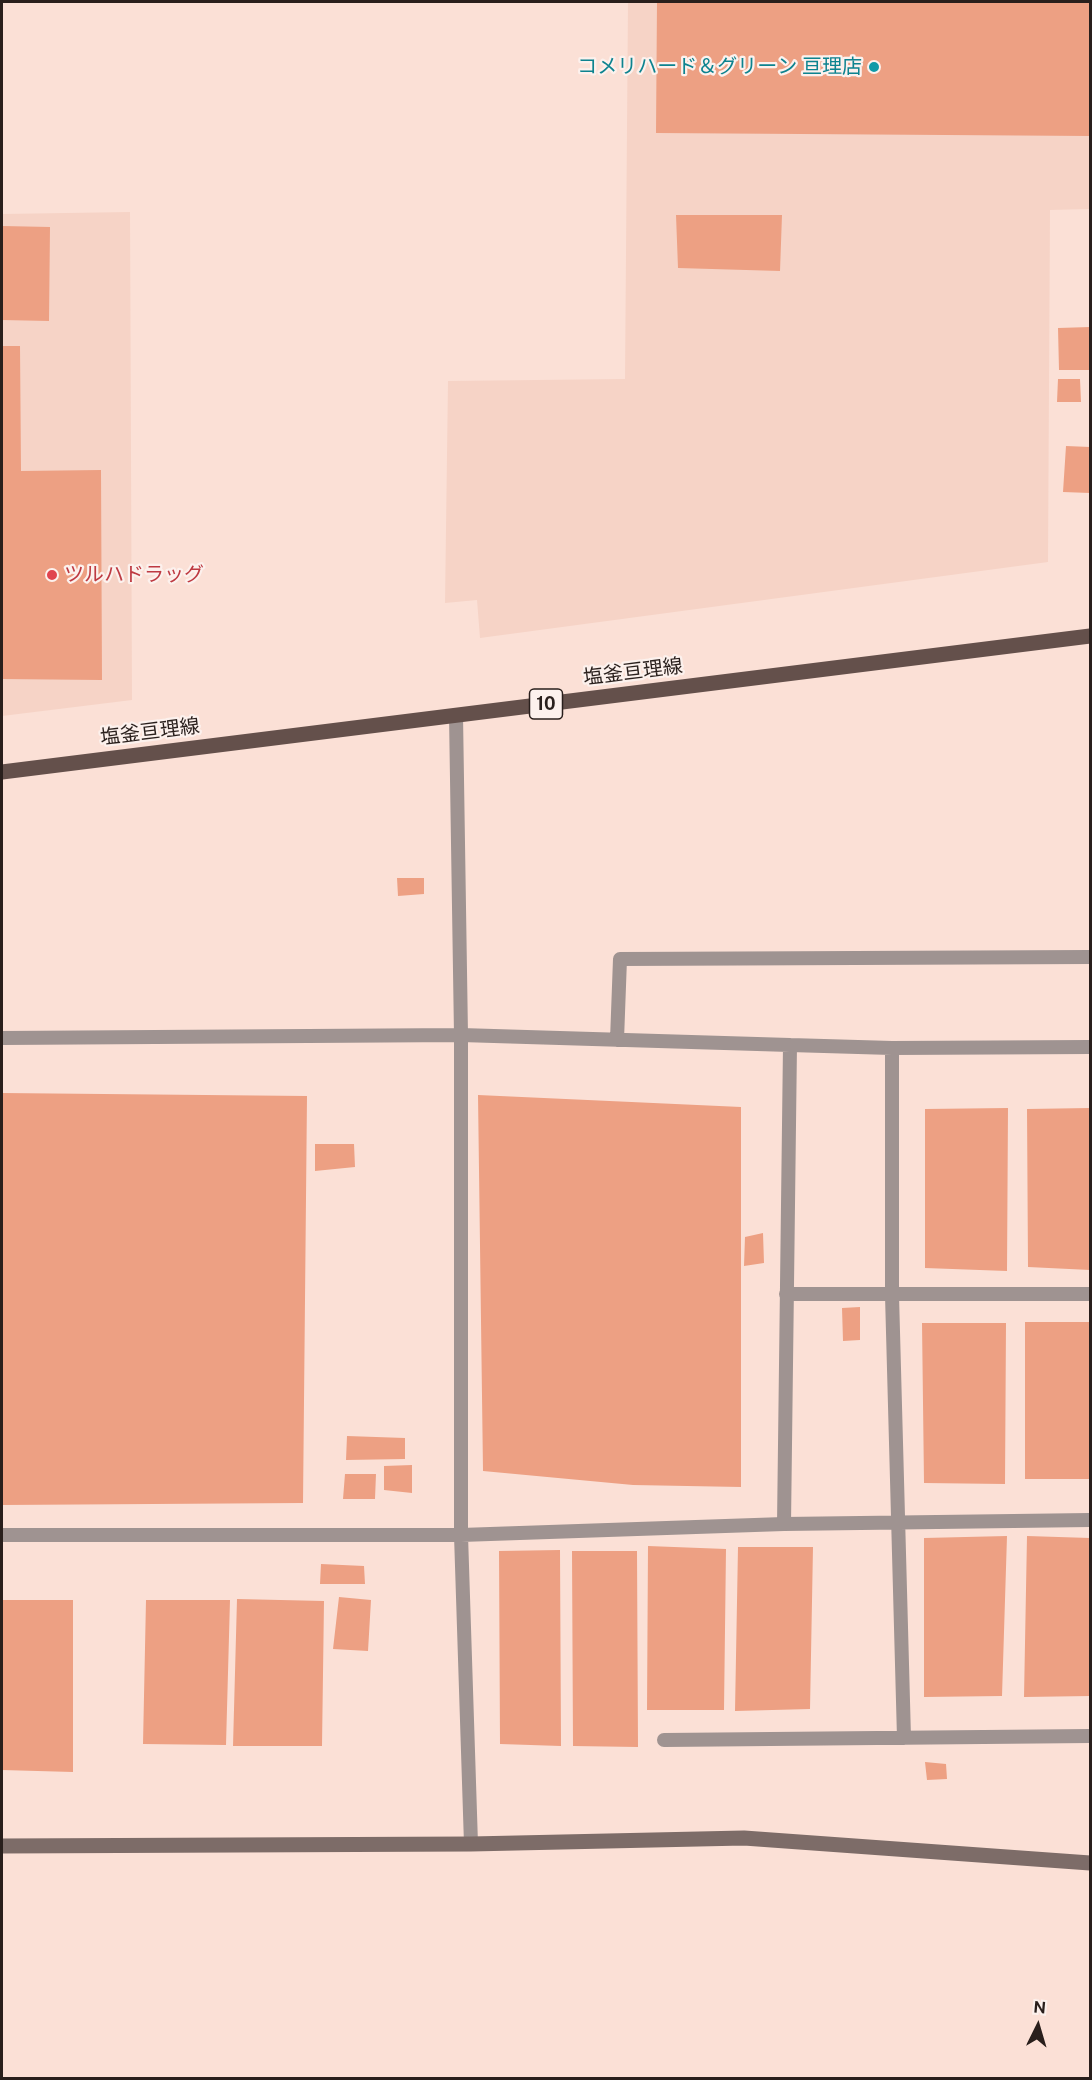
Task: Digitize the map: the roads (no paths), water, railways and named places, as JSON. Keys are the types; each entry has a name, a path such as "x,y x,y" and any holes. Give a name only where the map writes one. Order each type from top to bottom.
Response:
{"main road":[{"name":"塩釜亘理線","path":"2,772 1090,636"}],"street":[{"path":"2,1846 471,1844 744,1838 1090,1863"}],"lane":[{"path":"456,715 461,1035 461,1535 471,1844"},
{"path":"617,1040 620,958 1090,957"},
{"path":"2,1038 461,1035 892,1048 1090,1047"},
{"path":"784,1524 790,1045"},
{"path":"892,1048 892,1295 904,1738"},
{"path":"786,1294 1090,1294"},
{"path":"2,1535 461,1535 784,1524 1090,1520"},
{"path":"664,1740 1090,1736"}],"place":[{"name":"コメリハード＆グリーン 亘理店","path":"874,67"},
{"name":"ツルハドラッグ","path":"52,575"}]}
